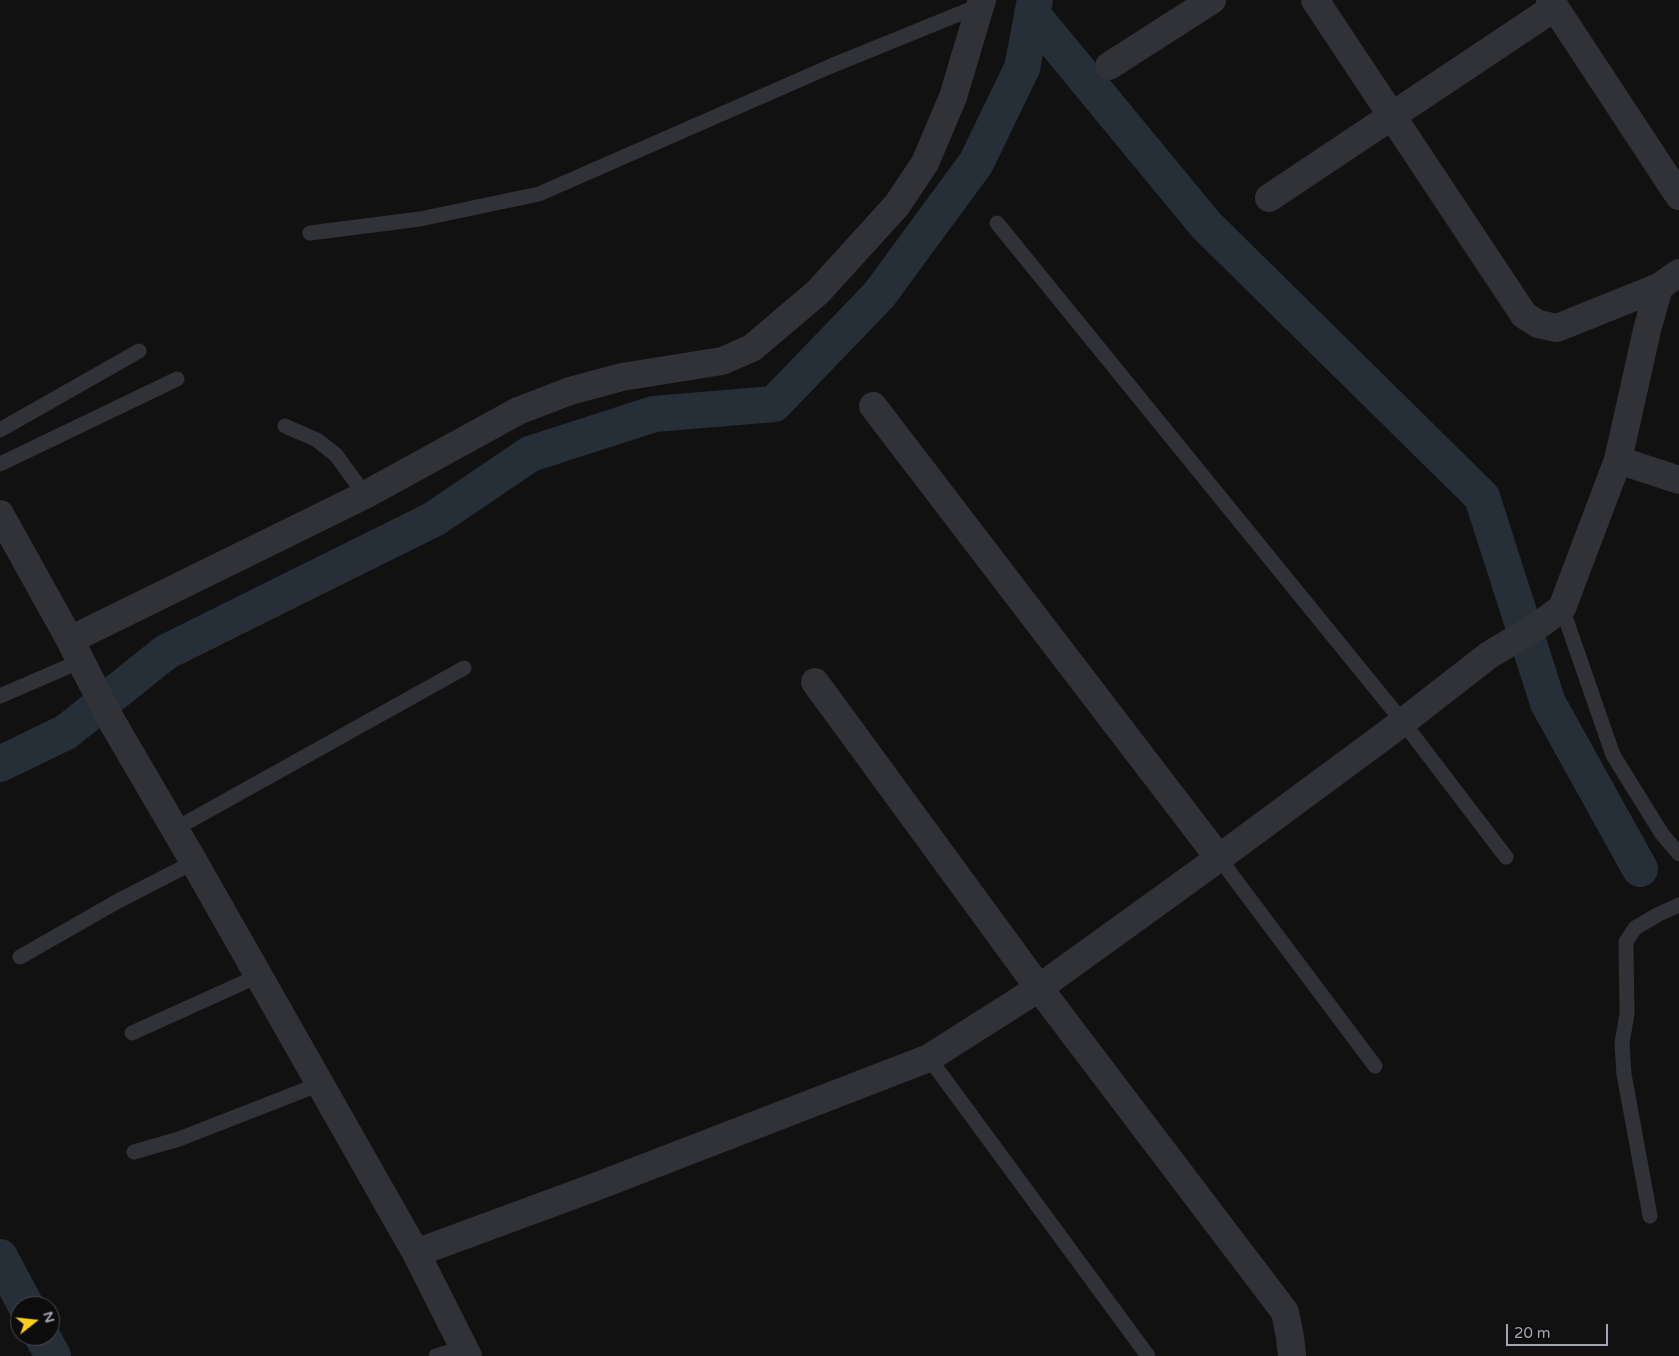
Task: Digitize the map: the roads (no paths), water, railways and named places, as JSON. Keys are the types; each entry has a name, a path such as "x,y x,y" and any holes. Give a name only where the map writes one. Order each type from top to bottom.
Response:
{"street":[{"path":"1109,66 1212,0"},
{"path":"1316,0 1524,314 1538,324 1557,328 1669,280"},
{"path":"80,660 366,495 518,411 570,391 622,377 722,361 752,348 818,292 896,205 925,163 953,97 982,2"},
{"path":"1269,198 1552,4 1679,196"},
{"path":"416,1253 595,1187 930,1058 1039,988 1219,858 1489,655 1539,625 1562,608 1618,460 1647,330 1669,280"},
{"path":"872,406 1219,858"},
{"path":"1618,460 1679,480"},
{"path":"0,514 111,720 194,862 416,1253 466,1352"},
{"path":"815,682 1039,988 1285,1312 1292,1356"}],"lane":[{"path":"310,233 420,219 539,194 982,2"},
{"path":"997,223 1402,722 1506,857"},
{"path":"0,430 139,351"},
{"path":"0,464 177,378"},
{"path":"284,426 317,440 336,455 366,495"},
{"path":"1562,608 1613,755 1662,834 1679,854"},
{"path":"0,696 80,660"},
{"path":"175,829 464,668"},
{"path":"1219,858 1375,1066"},
{"path":"20,957 118,901 194,862"},
{"path":"1650,1216 1624,1074 1622,1043 1628,1014 1626,942 1634,928 1679,905"},
{"path":"132,1033 258,976"},
{"path":"930,1058 1148,1356"},
{"path":"134,1152 179,1139 320,1084"},
{"path":"436,1356 466,1352"}],"waterway":[{"path":"0,764 66,732 166,652 434,519 530,454 654,414 774,404 879,295 976,163 1022,68 1035,0"},
{"path":"1032,14 1206,225 1482,497 1548,703 1640,869"},
{"path":"0,1257 21,1296"},
{"path":"48,1346 53,1356"}]}
